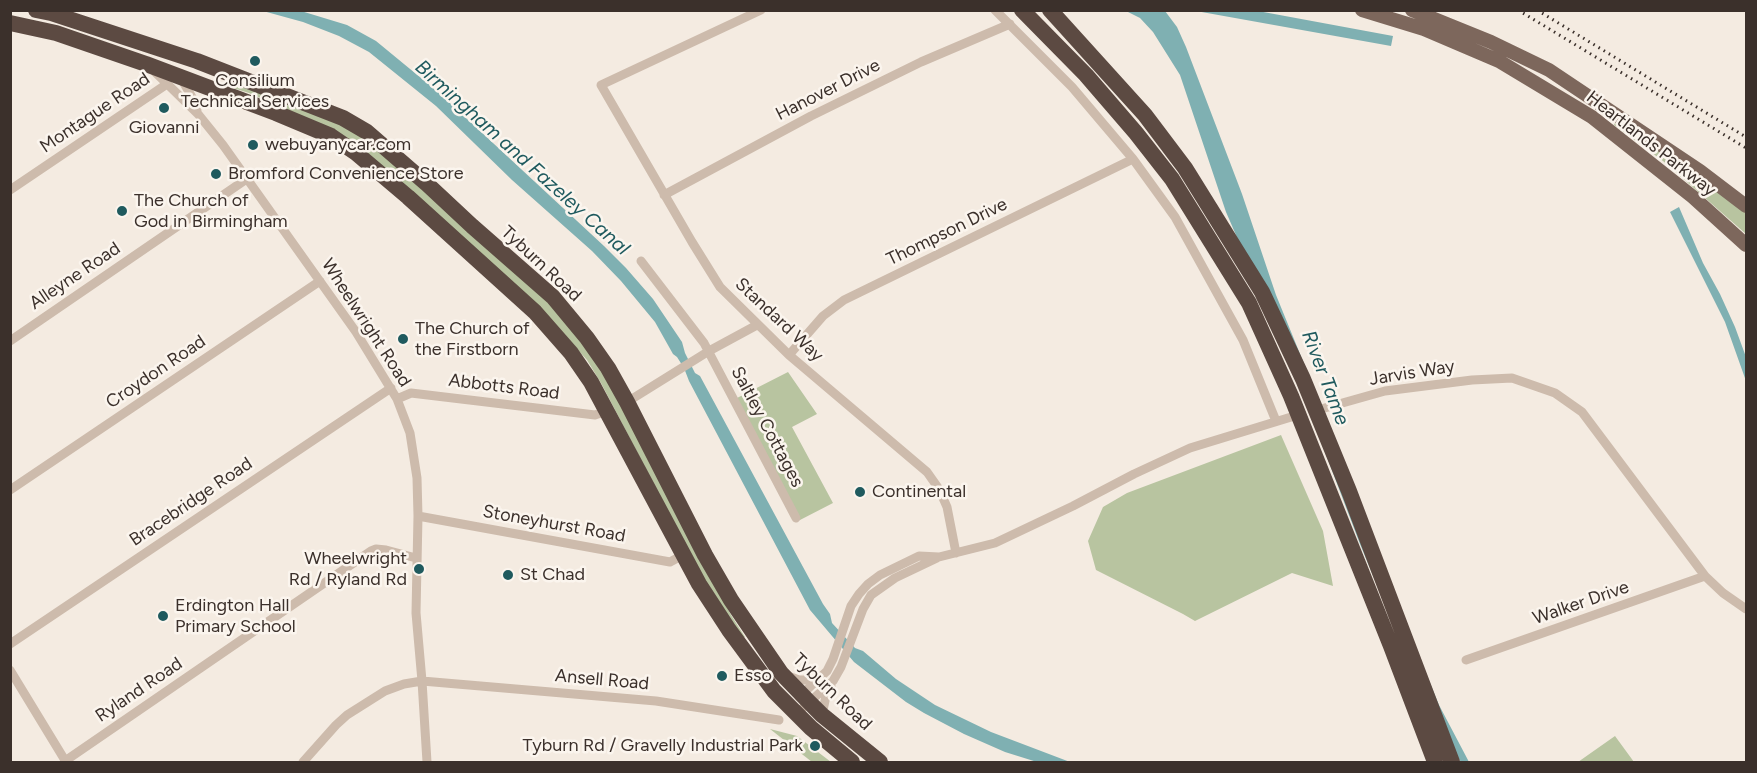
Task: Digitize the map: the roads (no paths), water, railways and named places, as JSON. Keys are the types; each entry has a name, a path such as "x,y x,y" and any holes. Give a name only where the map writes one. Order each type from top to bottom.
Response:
{"highway":[{"path":"1022,10 1086,75 1172,179 1249,303 1300,418 1435,762"},
{"path":"1050,10 1145,115 1185,168 1262,291 1303,379 1345,481 1452,762"},
{"path":"44,12 59,24 116,47 139,62"},
{"name":"Tyburn Road","path":"44,12 197,60 343,118 367,132 553,297 603,361 627,402 705,555 731,600 781,672 822,715 880,762"},
{"name":"Tyburn Road","path":"12,27 56,33 139,62 173,80 208,87 331,136 356,153 408,197 535,312 571,353 591,382 699,584 729,630 788,713 852,762"},
{"path":"111,32 132,45 169,61 173,80"}],"main road":[{"name":"Heartlands Parkway","path":"1362,10 1424,29 1499,61 1592,117 1693,197 1746,245"},
{"name":"Heartlands Parkway","path":"1412,10 1491,42 1549,70 1700,171 1746,206"}],"street":[{"name":"Standard Way","path":"761,10 601,85 720,287 789,354 927,472 939,489 947,507 956,553"},
{"path":"995,10 1072,87 1133,159 1175,217 1243,340 1276,421"},
{"name":"Hanover Drive","path":"664,195 811,116 921,62 1011,24"},
{"name":"Wheelwright Road","path":"173,80 193,99 198,114"},
{"name":"Wheelwright Road","path":"173,80 248,178 356,332 391,387 410,433 415,458 418,516 416,613 428,762"},
{"name":"Montague Road","path":"10,190 173,80"},
{"path":"193,99 200,89 208,87"},
{"name":"Thompson Drive","path":"789,354 823,316 844,300 1133,159"},
{"name":"Alleyne Road","path":"10,341 248,178"},
{"name":"Saltley Cottages","path":"641,261 709,351 796,518"},
{"name":"Croydon Road","path":"10,490 320,281"},
{"path":"627,402 709,351 757,325"},
{"name":"Jarvis Way","path":"806,698 827,671 851,606 859,594 880,575 920,556 939,556 995,543 1190,448 1276,421 1385,391 1485,380 1512,378 1536,385 1555,393 1582,412 1705,576 1723,593 1746,609"},
{"name":"Bracebridge Road","path":"10,644 391,387"},
{"name":"Abbotts Road","path":"397,399 411,393 594,415 607,411"},
{"name":"Stoneyhurst Road","path":"418,516 670,562 683,555"},
{"name":"Ryland Road","path":"65,762 371,551 386,550 416,558"},
{"name":"Jarvis Way","path":"833,681 871,595 896,578 939,556"},
{"name":"Walker Drive","path":"1466,660 1705,576"},
{"path":"10,670 65,762"},
{"path":"781,672 799,680 818,680"},
{"name":"Ansell Road","path":"303,762 347,715 385,691 404,684 422,681 788,713"},
{"path":"788,713 833,681"},
{"path":"822,715 826,696 833,681"}],"water":[{"path":"263,11 301,11 347,25 376,41 438,92 626,268 653,299 682,342 695,373 700,376 830,614 832,623 855,648 863,651 896,679 935,705 991,732 1070,762 1037,762 1005,752 964,734 906,702 854,662 810,610 684,368 673,354 655,322 621,281 592,251 512,180 436,106 369,52 339,36 303,22"},
{"path":"1126,11 1165,11 1177,27 1242,194 1276,295 1358,496 1410,634 1439,705 1469,762 1461,762 1446,742 1387,610 1288,355 1226,212 1180,75 1153,32 1140,18"},
{"path":"1196,11 1258,11 1393,36 1391,46"},
{"path":"1679,207 1703,263 1735,327 1746,357 1746,381 1725,322 1670,212"}],"railway":[{"path":"1518,10 1746,148"},
{"path":"1537,10 1746,137"}],"place":[{"name":"Consilium Technical Services","path":"255,61"},
{"name":"Giovanni","path":"164,108"},
{"name":"webuyanycar.com","path":"253,145"},
{"name":"Bromford Convenience Store","path":"216,174"},
{"name":"The Church of God in Birmingham","path":"122,211"},
{"name":"The Church of the Firstborn","path":"403,339"},
{"name":"Continental","path":"860,492"},
{"name":"Wheelwright Rd / Ryland Rd","path":"419,569"},
{"name":"St Chad","path":"508,575"},
{"name":"Erdington Hall Primary School","path":"163,616"},
{"name":"Esso","path":"722,676"},
{"name":"Tyburn Rd / Gravelly Industrial Park","path":"815,746"}],"water label":[{"name":"Birmingham and Fazeley Canal","path":"522,158"},
{"name":"River Tame","path":"1325,378"}]}
